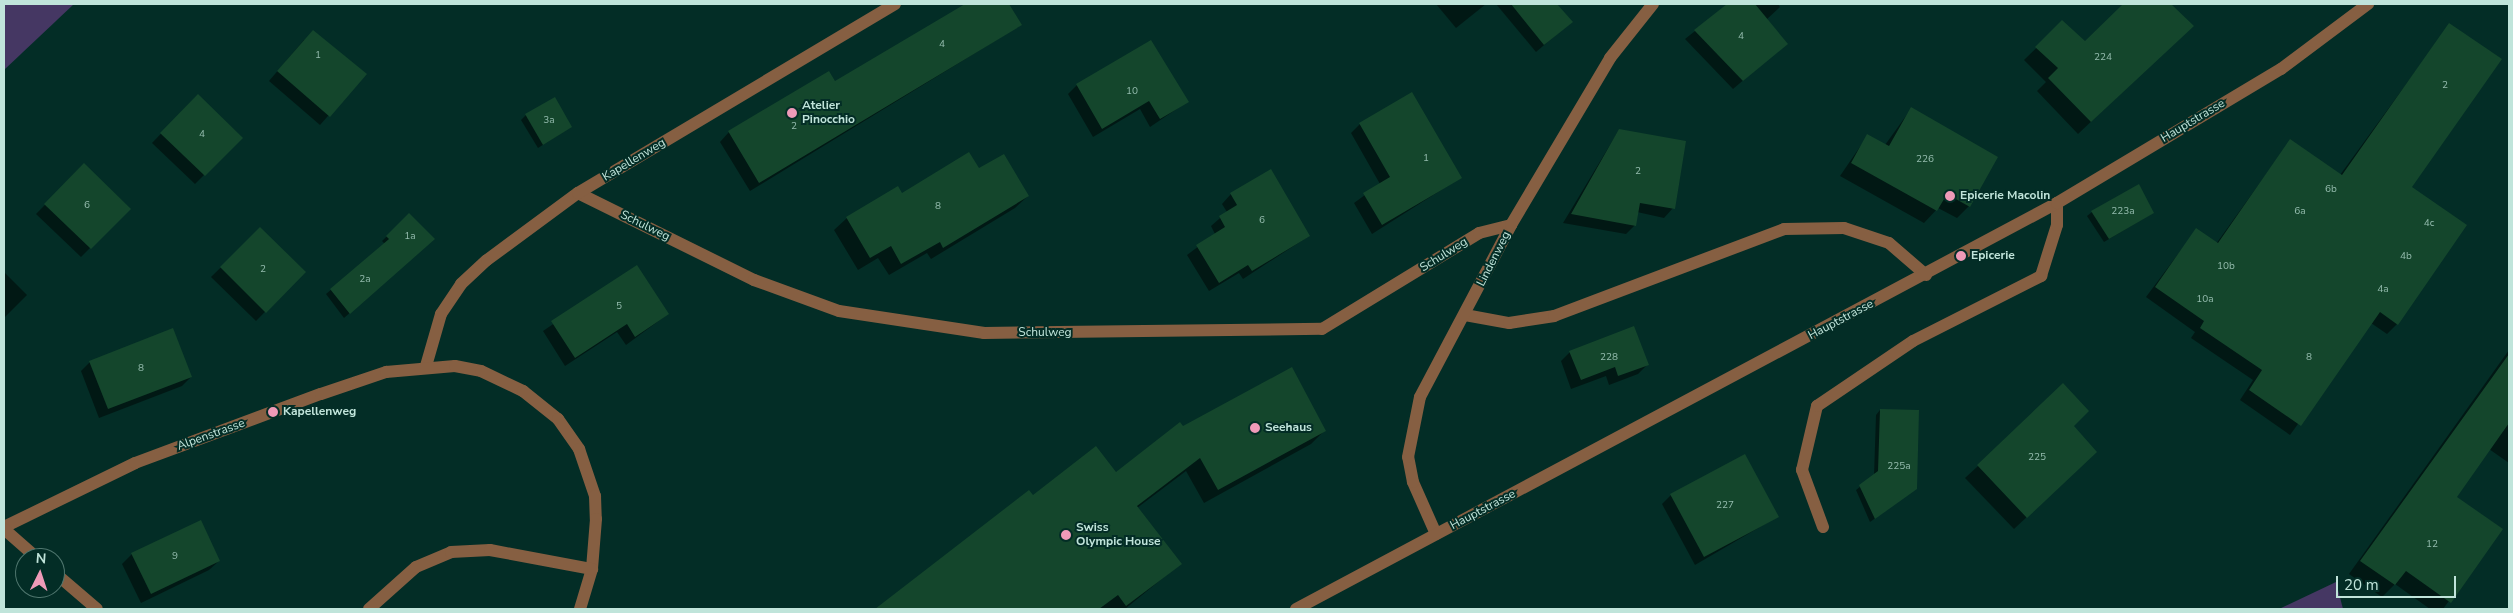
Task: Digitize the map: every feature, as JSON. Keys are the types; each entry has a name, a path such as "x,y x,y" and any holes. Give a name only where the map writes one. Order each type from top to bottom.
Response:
{"street":[{"name":"Kapellenweg","path":"426,366 435,327 462,284 578,193 895,4"},
{"name":"Lindenweg","path":"1436,534 1413,482 1408,456 1410,432 1420,397 1511,225 1610,58 1653,4"},
{"name":"Hauptstrasse","path":"1296,609 2057,204 2281,68 2368,4"},
{"name":"Schulweg","path":"578,193 754,280 839,311 984,334 1322,330 1479,233 1511,225"},
{"path":"1823,526 1802,470 1817,406 1913,341 2040,276 2057,225 2057,204"},
{"path":"1464,315 1509,323 1554,316 1784,229 1844,228 1889,244 1926,275"},
{"path":"426,366 481,371 523,390 558,419 579,449 595,496 592,569 580,609"},
{"name":"Alpenstrasse","path":"4,528 135,463 386,372 426,366"},
{"path":"4,528 26,548"},
{"path":"369,609 416,567 450,552 490,550 592,569"},
{"path":"65,582 97,609"}],"shaded area":[{"path":"4,4 74,4 4,70"},
{"path":"2336,582 2343,609 2279,609"}],"building":[{"path":"965,4 1009,4 1022,25 759,183 728,131 829,71 835,81"},
{"path":"1511,4 1557,4 1573,22 1544,45"},
{"path":"1727,4 1755,4 1788,44 1743,81 1694,30"},
{"path":"2123,4 2171,4 2194,26 2091,122 2048,78 2058,68 2035,47 2062,20 2085,41"},
{"path":"2449,23 2502,59 2412,187 2467,225 2398,325 2380,312 2301,426 2249,390 2262,370 2200,328 2204,321 2155,287 2196,228 2218,243 2290,139 2342,175"},
{"path":"313,30 367,74 330,117 277,71"},
{"path":"1151,40 1189,102 1160,119 1149,101 1102,129 1076,84"},
{"path":"1412,92 1462,178 1382,225 1363,193 1390,177 1359,123"},
{"path":"198,94 243,138 205,176 160,133"},
{"path":"555,97 572,127 543,145 525,114"},
{"path":"1911,107 1998,157 1970,207 1947,194 1937,211 1851,163 1867,134 1889,146"},
{"path":"1619,129 1686,141 1675,209 1640,203 1636,226 1571,214"},
{"path":"969,152 979,168 1004,154 1029,196 943,248 940,242 901,264 891,246 870,258 846,217 898,186 902,193"},
{"path":"84,163 131,209 91,249 44,204"},
{"path":"1271,169 1310,236 1252,271 1248,265 1219,283 1196,245 1225,227 1219,216 1237,205 1230,193"},
{"path":"2139,184 2154,213 2109,239 2091,211"},
{"path":"409,213 435,239 350,314 330,289 389,239 386,236"},
{"path":"260,227 306,272 266,313 220,267"},
{"path":"637,265 669,314 635,337 627,324 575,358 551,321"},
{"path":"1634,326 1649,365 1618,376 1615,367 1581,380 1569,351"},
{"path":"173,328 192,377 108,409 89,361"},
{"path":"2509,354 2509,423 2457,497 2503,529 2451,603 2406,571 2395,585 2360,561"},
{"name":"Swiss Olympic House","path":"1292,367 1326,431 1218,490 1200,458 1137,506 1182,564 1126,606 1118,595 1099,609 875,609 1029,490 1033,495 1096,446 1116,472 1180,422 1183,426"},
{"path":"2063,383 2089,411 2074,426 2097,452 2027,518 1977,465"},
{"path":"1880,409 1919,410 1917,489 1875,519 1859,485 1878,471"},
{"path":"1745,454 1779,517 1704,557 1670,494"},
{"path":"201,520 220,561 151,594 131,553"}],"place":[{"name":"Atelier Pinocchio","path":"792,113"},
{"name":"Epicerie Macolin","path":"1950,196"},
{"name":"Epicerie","path":"1961,256"},
{"name":"Kapellenweg","path":"273,412"},
{"name":"Seehaus","path":"1255,428"},
{"name":"Swiss Olympic House","path":"1066,535"}]}
